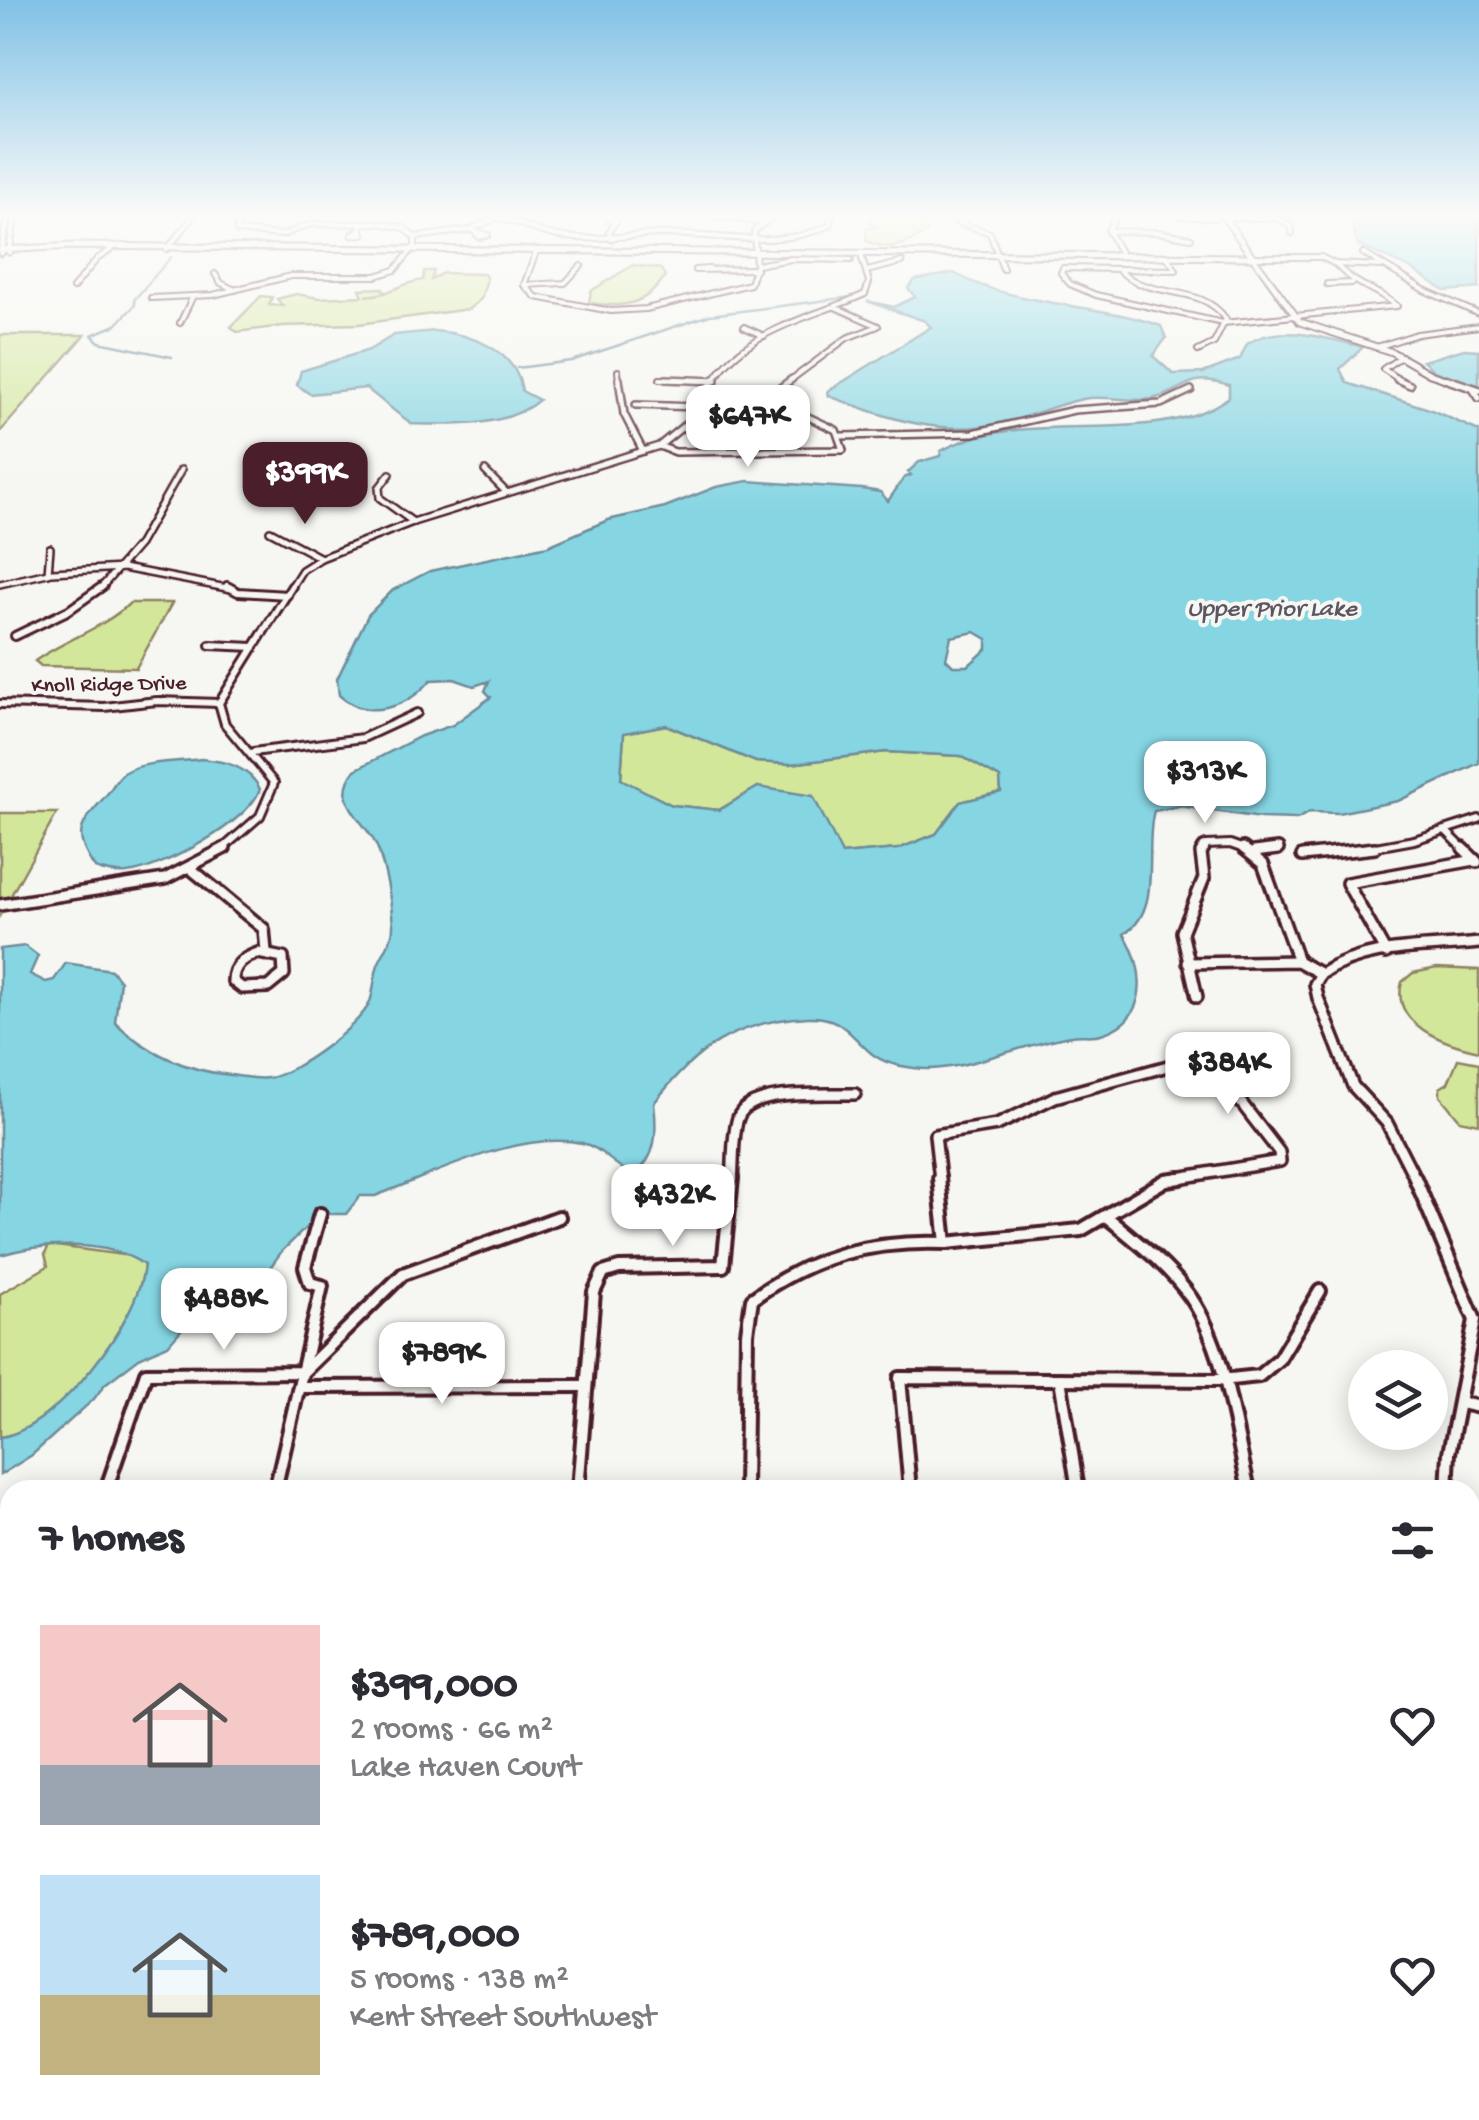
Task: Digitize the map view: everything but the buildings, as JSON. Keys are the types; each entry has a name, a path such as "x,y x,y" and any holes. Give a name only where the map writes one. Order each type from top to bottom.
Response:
{"main road":[{"path":"1289,315 1311,328 1402,356 1430,374 1476,390"}],"street":[{"path":"180,323 184,315"},
{"path":"0,905 136,886 190,868 252,827 266,812 274,783 253,752 223,721 219,703 302,570 321,558 413,522 660,446 683,432 714,381 738,352 764,336 816,315"},
{"path":"853,315 878,326 846,338 777,390 787,406 841,436 973,433 1074,410 1161,404 1191,390"},
{"path":"1188,315 1223,323 1260,322 1289,315"},
{"path":"1198,351 1214,343 1222,315"},
{"path":"1377,347 1417,334 1479,326"},
{"path":"744,327 764,336"},
{"path":"1402,356 1383,369 1410,385"},
{"path":"618,371 624,414 643,451"},
{"path":"660,378 714,381"},
{"path":"1476,390 1479,398"},
{"path":"636,405 699,406"},
{"path":"755,423 787,406"},
{"path":"660,446 685,452 843,450 841,436"},
{"path":"15,636 74,610 120,568 143,539 156,509 176,488 181,470"},
{"path":"485,471 506,492"},
{"path":"390,474 379,488 380,498 413,522"},
{"path":"270,532 321,558"},
{"path":"48,572 50,548"},
{"path":"0,584 48,572 120,568 162,578 222,584 238,592 287,595"},
{"path":"210,645 254,647"},
{"name":"Knoll Ridge Drive","path":"0,704 104,707 157,701 219,703"},
{"path":"253,752 362,738 417,713"},
{"path":"1302,856 1338,854 1447,832 1479,819"},
{"path":"1447,832 1477,862"},
{"path":"1196,996 1182,932 1204,878 1201,853 1206,845 1220,842 1254,852 1278,848"},
{"path":"1254,852 1263,864 1298,961"},
{"path":"1386,953 1347,882 1477,862"},
{"path":"190,868 264,929 266,952"},
{"path":"1448,1480 1449,1453 1475,1320 1399,1141 1352,1086 1315,984 1321,974 1342,962 1479,943"},
{"path":"266,952 277,954 286,963 280,980 254,990 237,985 232,976 237,965 266,952"},
{"path":"1188,963 1298,961 1321,974"},
{"path":"745,1480 747,1333 752,1299 774,1283 844,1250 897,1240 946,1243 1080,1230 1107,1218 1166,1180 1280,1160 1280,1152 1216,1070 1204,1061 1176,1064 1055,1097 997,1124 935,1135 946,1243"},
{"path":"579,1480 594,1292 603,1272 619,1268 722,1266 738,1117 746,1105 769,1097 855,1094"},
{"path":"277,1480 322,1286 310,1283 306,1267 320,1214"},
{"path":"109,1480 146,1373 303,1372 403,1274 560,1218"},
{"path":"1107,1218 1140,1245 1192,1299 1221,1380 1246,1480"},
{"path":"909,1480 900,1378 1221,1380 1259,1376 1279,1360 1320,1291"},
{"path":"1060,1379 1076,1480"},
{"path":"300,1388 585,1386"},
{"path":"1461,1402 1479,1407"}],"green space":[{"path":"243,315 425,315 359,324 282,326 237,332 231,327"},
{"path":"0,335 85,335 0,432"},
{"path":"130,603 172,603 136,668 41,666 35,661 108,620"},
{"path":"666,725 756,762 790,764 886,752 961,756 1000,778 1001,792 960,802 936,834 898,849 841,854 758,787 719,810 672,805 621,780 624,733"},
{"path":"0,813 57,813 0,915"},
{"path":"1437,968 1479,970 1479,1051 1437,1038 1404,1010 1402,982 1413,973"},
{"path":"1458,1059 1479,1063 1479,1124 1460,1120 1440,1096 1440,1088 1448,1083"},
{"path":"49,1245 131,1256 144,1265 139,1288 111,1342 69,1394 22,1430 0,1437 0,1294 48,1266 45,1254"}],"water":[{"name":"Upper Prior Lake","path":"907,315 1122,315 1161,326 1166,338 1153,356 1173,374 1203,373 1240,359 1247,344 1260,337 1304,334 1363,347 1340,369 1347,383 1429,409 1479,431 1479,763 1398,801 1338,813 1310,812 1297,819 1180,806 1154,811 1148,894 1144,910 1124,934 1137,962 1139,992 1136,1005 1117,1027 971,1063 928,1069 891,1064 871,1053 837,1023 820,1017 782,1020 739,1031 702,1053 654,1103 652,1151 634,1174 582,1143 531,1143 477,1156 375,1196 360,1196 346,1214 320,1214 282,1251 253,1291 226,1306 194,1315 168,1345 139,1358 105,1384 94,1399 32,1455 0,1475 0,1437 22,1430 46,1415 92,1369 128,1314 144,1265 94,1247 54,1246 0,1255 0,949 25,946 38,956 30,974 46,982 54,980 66,963 111,970 120,981 115,1022 153,1051 214,1073 259,1079 279,1075 309,1059 364,1012 393,930 381,858 348,802 348,782 355,770 421,736 453,725 491,697 485,691 489,681 474,686 454,679 431,680 411,698 387,708 362,708 339,695 337,679 368,615 393,590 430,571 548,546 608,520 665,507 716,487 748,481 862,489 880,492 888,501 919,462 940,456 941,451 973,438 1009,431 1165,422 1199,413 1229,397 1229,385 1194,381 1151,399 1089,398 1008,422 960,428 895,419 829,396 828,391 931,327","holes":["975,632 987,639 987,649 968,666 953,666 946,659 951,637","666,725 756,762 790,764 886,752 961,756 1000,778 1001,792 960,802 936,834 898,849 842,854 813,796 758,787 719,810 672,805 621,779 624,733"]},
{"path":"435,331 477,340 490,347 511,365 522,391 539,400 495,420 411,424 366,388 310,394 297,385 301,371 369,350 394,335"},
{"path":"1464,349 1479,350 1479,386 1434,371 1423,361"},
{"path":"201,759 227,763 249,775 260,789 253,802 223,829 160,863 127,873 95,868 83,845 82,828 120,777 146,765"}],"waterway":[{"path":"126,315 116,325 92,335 99,342 172,357"},
{"path":"517,368 571,361 711,315"}]}
